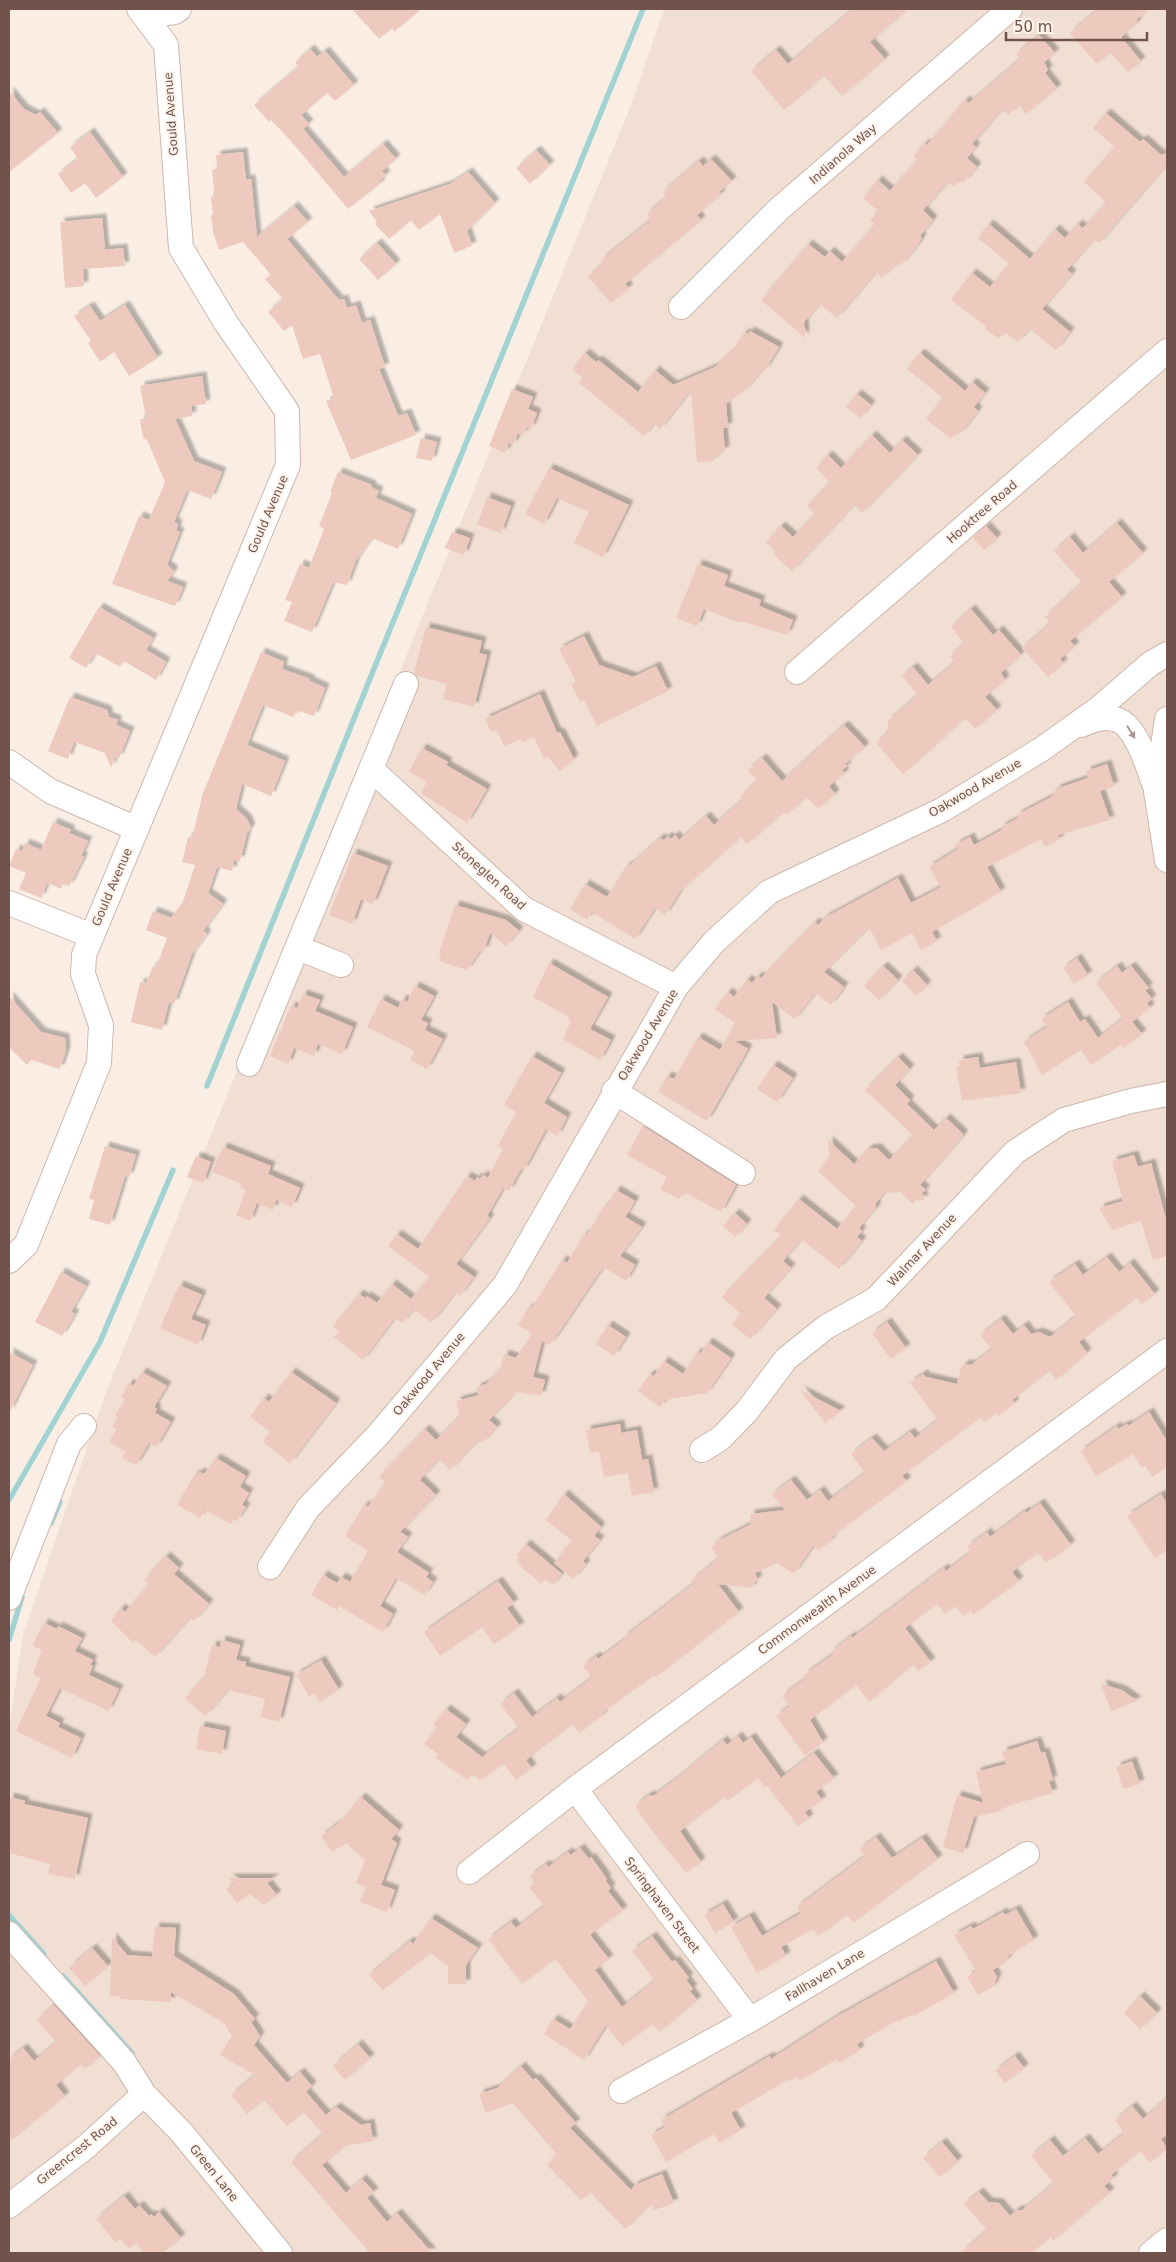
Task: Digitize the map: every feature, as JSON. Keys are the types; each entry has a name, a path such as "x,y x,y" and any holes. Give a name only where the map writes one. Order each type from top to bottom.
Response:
{"street":[{"name":"Gould Avenue","path":"144,11 175,12 179,9"},
{"name":"Indianola Way","path":"681,307 778,210 1010,9"},
{"name":"Gould Avenue","path":"88,946 288,465 287,411 226,323 181,248 166,45 144,11"},
{"name":"Hooktree Road","path":"797,672 1167,351"},
{"name":"Oakwood Avenue","path":"270,1567 308,1508 378,1435 505,1285 614,1091 676,987 714,942 769,892 942,810 1042,749 1098,709 1150,664 1167,654"},
{"path":"249,1064 406,684"},
{"path":"1072,728 1100,718 1116,719 1126,725 1143,754 1156,791 1167,860"},
{"path":"1156,791 1167,719"},
{"path":"9,762 50,791 137,829"},
{"name":"Stoneglen Road","path":"371,770 524,909 676,987"},
{"path":"9,903 88,946 83,974 101,1025 99,1063 26,1245 9,1261"},
{"path":"298,948 341,965"},
{"path":"614,1091 743,1173"},
{"name":"Walmar Avenue","path":"702,1450 721,1438 747,1411 786,1359 826,1327 876,1299 1015,1152 1064,1120 1131,1101 1167,1094"},
{"name":"Commonwealth Avenue","path":"469,1872 575,1789 1167,1351"},
{"path":"9,1598 69,1444 84,1426"},
{"name":"Springhaven Street","path":"575,1789 750,2020"},
{"name":"Fallhaven Lane","path":"621,2091 750,2020 1027,1854"},
{"name":"Green Lane","path":"9,1934 124,2062 144,2094 182,2133 280,2253"},
{"name":"Greencrest Road","path":"9,2206 87,2146 144,2094"},
{"path":"1151,2253 1167,2240"}],"shaded area":[{"path":"664,9 1167,9 1167,2253 9,2253 9,1727 23,1635 106,1392 633,100"}],"building":[{"path":"352,9 421,9 394,32 392,28 379,39"},
{"path":"853,9 908,9 870,42 885,59 842,96 824,76 784,110 751,71 776,50 788,64"},
{"path":"1098,9 1148,9 1136,20 1137,23 1121,37 1141,61 1128,72 1110,52 1097,64 1070,33"},
{"path":"1039,35 1055,53 1044,62 1048,70 1045,73 1057,88 1026,114 1019,105 1008,115 1002,109 972,144 976,147 967,158 977,167 963,183 959,180 954,187 948,182 923,210 933,220 920,236 922,238 917,246 902,264 900,262 894,269 892,267 882,278 876,272 837,318 820,304 804,322 805,338 761,300 808,244 825,257 830,251 842,262 875,224 870,220 878,211 863,198 878,180 890,191 918,159 913,156 925,143 927,145 965,100 969,103 1020,59 1016,54"},
{"path":"310,49 317,57 325,51 354,85 335,101 327,93 301,115 309,124 303,129 344,177 383,144 396,159 382,171 386,175 379,181 381,183 348,209 290,140 271,120 269,122 254,105 298,67 295,62"},
{"path":"9,91 24,109 36,115 40,112 58,133 9,172"},
{"path":"1106,113 1140,142 1143,139 1161,155 1167,153 1167,169 1161,171 1099,243 1094,239 1067,270 1072,274 1042,309 1070,332 1056,350 1029,329 1018,342 1005,332 999,339 984,328 986,326 951,300 972,273 990,287 1009,264 978,238 989,224 1030,259 1055,229 1065,238 1078,224 1082,228 1085,226 1106,202 1084,182 1115,147 1093,128"},
{"path":"90,132 123,177 96,198 85,183 71,193 58,174 78,159 70,147"},
{"path":"536,150 550,165 530,184 516,168"},
{"path":"243,152 246,180 251,179 257,237 294,206 308,222 287,239 339,300 344,299 347,308 356,305 362,323 370,320 385,367 379,369 398,416 407,413 416,435 351,460 326,401 334,398 320,354 303,359 292,325 284,331 268,312 283,299 265,279 271,275 243,242 219,250 213,232 211,215 213,215 211,197 213,197 214,189 212,170 217,169 216,155"},
{"path":"711,159 732,181 719,192 721,194 697,215 701,220 625,284 629,288 611,303 588,277 604,263 601,260 651,220 647,214 667,197 663,192 699,161 703,166"},
{"path":"468,172 495,203 467,231 472,246 454,253 440,214 419,230 411,220 389,239 375,224 377,222 369,211 450,184"},
{"path":"102,218 105,250 123,248 125,266 83,269 84,286 65,288 60,222"},
{"path":"377,243 396,264 378,280 359,259"},
{"path":"125,305 158,358 129,376 114,352 100,362 88,343 91,341 74,316 90,306 100,321"},
{"path":"750,331 779,347 765,370 763,369 746,389 726,404 728,427 723,428 725,451 718,452 719,456 714,457 714,461 697,462 691,390 660,429 654,424 644,436 579,383 583,378 572,369 585,353 596,362 598,360 638,392 655,370 673,385 715,367 732,351 744,333 748,334"},
{"path":"920,353 965,391 972,382 985,393 974,407 978,411 960,434 957,432 951,439 926,419 943,398 907,369"},
{"path":"202,376 206,404 191,406 192,416 175,419 194,461 222,472 211,499 187,490 174,522 178,524 176,531 180,532 167,565 174,571 167,581 183,587 175,606 112,584 139,516 149,520 165,482 147,440 143,438 140,419 146,419 140,386"},
{"path":"512,389 533,397 528,409 537,413 531,429 527,427 523,435 518,433 513,445 509,443 505,453 489,446"},
{"path":"857,394 871,405 860,418 846,407"},
{"path":"872,435 890,453 902,440 918,455 862,513 854,505 792,571 775,556 774,550 766,542 781,526 793,537 815,514 807,506 830,482 816,468 828,455 841,468"},
{"path":"421,438 437,442 432,461 416,458"},
{"path":"549,468 629,505 603,557 574,543 589,512 557,498 544,524 525,514"},
{"path":"338,472 372,485 371,487 379,491 376,498 412,514 398,549 372,538 356,560 347,585 333,582 312,632 284,621 292,602 285,600 300,564 309,568 324,529 319,526"},
{"path":"487,497 511,506 501,533 477,525"},
{"path":"1117,523 1143,553 1109,582 1122,597 1070,641 1075,646 1060,659 1063,663 1048,677 1022,648 1051,623 1045,617 1082,583 1054,551 1070,537 1083,553"},
{"path":"986,526 997,538 984,550 973,538"},
{"path":"452,532 470,538 464,555 445,548"},
{"path":"698,564 728,575 724,586 761,600 759,606 793,620 787,635 741,621 740,623 704,609 697,626 676,618"},
{"path":"99,607 153,638 146,650 166,662 156,680 124,661 120,667 95,653 86,668 69,658"},
{"path":"971,609 993,635 999,630 1021,655 1001,673 1005,680 985,697 997,710 975,729 965,718 903,774 876,743 887,733 888,721 918,695 902,676 913,667 928,685 955,662 950,656 964,643 951,627"},
{"path":"426,627 482,641 479,653 487,655 474,707 443,699 447,684 417,676 414,673"},
{"path":"584,636 599,665 633,677 656,666 668,691 597,726 584,700 580,702 571,684 576,682 559,649"},
{"path":"261,652 284,662 282,669 310,679 310,681 325,688 314,716 299,711 293,717 263,705 247,745 285,761 271,796 242,784 236,809 247,819 251,828 247,833 240,861 234,860 232,871 217,867 208,893 223,904 203,931 207,934 192,954 174,1004 169,1002 162,1030 131,1022 140,982 146,983 153,966 156,968 167,938 146,930 153,911 171,918 183,902 195,865 182,862 188,837 192,838 203,793"},
{"path":"540,694 557,733 560,732 574,759 560,771 548,757 544,759 534,737 522,742 521,739 504,746 497,730 491,732 485,719"},
{"path":"70,697 107,710 109,717 118,720 116,725 130,731 119,758 115,757 111,768 105,753 74,742 68,759 48,751"},
{"path":"844,725 865,747 845,764 847,766 842,770 845,773 829,786 835,794 818,809 807,797 786,815 784,812 747,844 741,837 680,891 665,915 655,908 635,939 592,912 587,920 570,909 585,884 607,897 627,865 629,866 660,838 664,840 668,836 671,839 675,835 679,840 706,816 714,825 742,800 740,797 757,781 748,770 762,758 782,781"},
{"path":"422,748 448,762 446,765 487,789 467,823 421,793 427,782 409,771"},
{"path":"1107,764 1114,786 1100,791 1110,820 1058,835 1060,839 1045,847 1041,839 987,867 1001,892 932,932 937,941 921,950 912,933 881,950 869,927 824,972 844,987 831,1005 815,993 795,1019 772,1002 777,1038 735,1041 748,1049 707,1121 658,1092 667,1076 674,1079 698,1037 720,1050 735,1023 715,1009 728,992 734,997 747,979 752,983 758,976 761,978 815,922 818,925 826,917 898,878 911,903 941,887 929,867 958,849 955,845 970,837 974,845 1002,830 1001,827 1018,818 1017,815 1053,796 1052,793 1057,791 1056,789 1088,778 1086,771"},
{"path":"53,822 71,830 69,833 88,841 81,856 84,857 69,886 63,884 61,889 47,883 41,898 19,889 26,873 9,866 16,849 22,851 25,843 41,850"},
{"path":"353,853 388,866 373,904 361,899 352,924 329,915"},
{"path":"455,905 506,920 519,931 506,946 490,933 484,951 481,950 467,970 439,961 441,954 439,953"},
{"path":"1077,958 1088,975 1074,984 1063,968"},
{"path":"549,963 608,997 590,1029 611,1040 600,1060 563,1039 571,1021 568,1019 569,1017 533,997"},
{"path":"883,966 898,980 879,1000 864,986"},
{"path":"1117,966 1122,973 1131,966 1149,988 1145,990 1152,999 1147,1003 1150,1008 1132,1022 1142,1034 1123,1048 1121,1045 1091,1065 1081,1050 1042,1075 1024,1042 1047,1027 1041,1019 1068,1002 1080,1022 1085,1019 1098,1038 1123,1018 1096,983"},
{"path":"913,970 927,985 916,996 902,981"},
{"path":"415,986 434,996 421,1020 428,1023 425,1030 443,1039 427,1069 410,1060 415,1051 367,1027 381,999 398,1008 402,999 407,1002"},
{"path":"303,994 320,1000 315,1011 353,1027 342,1054 318,1044 314,1056 294,1048 288,1064 270,1056 291,1006 297,1008"},
{"path":"9,996 41,1032 65,1038 66,1051 60,1069 31,1060 27,1065 9,1047"},
{"path":"532,1056 561,1073 544,1103 567,1117 557,1136 546,1129 524,1170 521,1169 509,1191 503,1188 487,1216 490,1218 456,1264 474,1277 460,1296 455,1292 433,1321 430,1322 414,1309 402,1323 395,1318 363,1360 334,1337 339,1331 333,1326 359,1294 365,1298 367,1296 377,1303 392,1284 411,1299 430,1277 388,1246 397,1234 418,1249 467,1176 475,1181 477,1177 480,1179 483,1175 488,1178 503,1149 498,1146 516,1112 504,1105"},
{"path":"898,1057 910,1069 895,1085 910,1100 907,1104 934,1130 946,1118 963,1134 962,1137 920,1185 926,1190 922,1193 924,1200 916,1200 913,1204 900,1192 884,1193 876,1203 876,1208 859,1228 862,1231 857,1237 862,1241 839,1269 801,1239 783,1261 791,1268 764,1298 777,1309 750,1339 732,1324 741,1314 722,1297 781,1236 774,1230 799,1199 837,1229 856,1206 818,1171 829,1158 828,1140 854,1164 868,1149 877,1148 889,1160 913,1135 865,1090"},
{"path":"978,1057 980,1068 1016,1062 1021,1093 962,1101 956,1067 960,1066 959,1060"},
{"path":"773,1065 793,1078 777,1102 757,1089"},
{"path":"643,1126 736,1185 721,1212 684,1192 679,1199 660,1189 667,1177 627,1155"},
{"path":"105,1146 136,1155 129,1177 125,1176 110,1225 89,1219 94,1200 89,1199"},
{"path":"223,1147 271,1166 268,1174 300,1188 292,1207 276,1200 273,1210 257,1203 250,1221 236,1215 246,1190 240,1188 242,1185 237,1182 212,1172"},
{"path":"1134,1155 1138,1167 1151,1163 1167,1223 1167,1256 1153,1260 1141,1221 1112,1230 1099,1208 1123,1201 1112,1161"},
{"path":"196,1156 211,1162 203,1183 187,1177"},
{"path":"616,1190 635,1201 625,1217 642,1227 620,1256 635,1265 626,1281 603,1267 555,1338 549,1345 542,1341 533,1377 545,1380 541,1396 516,1392 489,1420 497,1427 482,1443 479,1440 450,1470 439,1459 420,1480 436,1495 400,1532 408,1537 397,1552 429,1573 426,1577 433,1582 424,1595 396,1578 380,1606 393,1614 383,1632 339,1606 337,1610 311,1595 323,1575 337,1583 341,1577 350,1582 368,1551 345,1536 364,1505 368,1507 385,1482 379,1477 425,1429 436,1440 460,1416 456,1401 479,1395 476,1388 486,1384 500,1370 504,1354 516,1358 532,1334 518,1325 529,1307 531,1309 562,1260 567,1263 584,1234 586,1236"},
{"path":"735,1213 747,1224 735,1237 723,1226"},
{"path":"1107,1257 1119,1272 1130,1263 1155,1294 1142,1304 1136,1298 1079,1342 1087,1353 1056,1380 1049,1371 1012,1400 1015,1403 998,1416 997,1413 984,1422 981,1417 902,1476 907,1481 846,1526 831,1538 832,1540 818,1550 814,1545 795,1572 792,1573 777,1563 755,1573 758,1580 753,1583 752,1588 718,1584 739,1612 656,1677 654,1675 602,1713 603,1715 579,1733 572,1724 526,1760 532,1768 516,1780 504,1764 480,1780 472,1774 467,1780 436,1758 438,1754 424,1744 437,1728 433,1725 446,1709 466,1724 456,1737 482,1757 519,1728 500,1704 514,1693 532,1717 557,1698 560,1702 592,1678 583,1666 596,1656 598,1659 625,1639 624,1637 696,1582 691,1581 718,1559 711,1547 717,1544 716,1542 751,1524 750,1514 785,1510 772,1494 791,1480 807,1500 820,1490 828,1501 865,1473 851,1454 872,1438 884,1451 910,1432 915,1438 938,1420 910,1383 923,1374 926,1377 957,1384 961,1368 965,1364 971,1365 992,1349 980,1335 1001,1319 1013,1334 1024,1325 1031,1334 1039,1332 1050,1337 1076,1316 1049,1282 1075,1264 1083,1275"},
{"path":"61,1272 86,1286 71,1312 75,1314 62,1336 35,1322"},
{"path":"179,1285 202,1295 191,1319 206,1325 198,1345 160,1328"},
{"path":"887,1322 906,1348 891,1359 872,1333"},
{"path":"608,1325 626,1337 614,1356 596,1344"},
{"path":"708,1342 731,1358 707,1393 665,1400 660,1407 638,1391 650,1374 654,1376 664,1361 683,1374 697,1352 700,1354"},
{"path":"9,1352 33,1365 9,1413"},
{"path":"142,1372 167,1386 154,1407 157,1409 155,1413 171,1422 156,1447 149,1443 136,1465 122,1458 126,1452 109,1442 117,1429 112,1427 118,1417 115,1416 125,1399 121,1397 129,1383 133,1386"},
{"path":"291,1372 336,1403 290,1463 263,1442 270,1432 250,1417 264,1398 269,1402"},
{"path":"800,1390 841,1411 825,1423"},
{"path":"1149,1412 1167,1441 1167,1467 1152,1477 1145,1465 1142,1468 1133,1454 1096,1476 1081,1451 1117,1426 1118,1429 1127,1424 1128,1426"},
{"path":"620,1424 621,1433 637,1430 642,1460 648,1459 654,1492 632,1496 628,1473 604,1477 599,1451 590,1453 586,1430"},
{"path":"216,1458 246,1476 240,1487 249,1493 242,1505 246,1507 237,1521 234,1519 231,1524 205,1510 200,1518 177,1505 195,1474 197,1475 200,1472 204,1474"},
{"path":"564,1494 601,1527 594,1536 600,1540 583,1561 586,1564 573,1579 554,1563 572,1541 546,1520"},
{"path":"1161,1494 1167,1504 1167,1549 1155,1558 1127,1516"},
{"path":"1040,1503 1071,1545 1046,1563 1038,1553 1012,1572 1019,1581 973,1615 970,1610 963,1616 955,1606 945,1614 937,1604 905,1628 931,1662 918,1671 913,1664 869,1702 856,1685 810,1720 823,1742 805,1756 776,1716 790,1706 782,1696 806,1678 804,1675 833,1654 831,1652 851,1636 852,1638 944,1568 946,1571 971,1552 967,1547 987,1532 990,1537 1025,1511 1026,1513"},
{"path":"526,1544 562,1574 553,1585 545,1579 541,1584 516,1561 519,1557 517,1555"},
{"path":"166,1556 179,1568 174,1574 209,1604 194,1621 190,1617 155,1657 136,1640 133,1643 111,1621 121,1608 125,1612 149,1584 144,1580"},
{"path":"498,1581 514,1603 507,1608 520,1626 494,1644 482,1627 440,1656 424,1632"},
{"path":"44,1623 57,1629 58,1626 82,1638 75,1651 93,1660 90,1665 93,1666 89,1675 119,1689 108,1711 60,1688 46,1716 60,1723 58,1727 81,1738 72,1758 16,1731 41,1678 33,1674 42,1650 32,1646"},
{"path":"221,1640 240,1645 236,1660 246,1662 245,1666 290,1677 279,1722 261,1717 265,1699 228,1690 205,1716 185,1698 204,1677 212,1645 220,1647"},
{"path":"321,1660 338,1688 337,1691 320,1702 314,1693 309,1696 296,1675"},
{"path":"1101,1684 1122,1690 1137,1701 1111,1711"},
{"path":"200,1726 226,1731 222,1754 196,1749"},
{"path":"738,1736 743,1743 751,1737 781,1778 814,1753 834,1778 816,1792 822,1800 805,1812 809,1818 798,1826 767,1786 765,1788 758,1778 727,1801 724,1797 680,1831 701,1862 686,1873 653,1832 636,1808 637,1804 649,1795 653,1796 676,1779 723,1740 727,1745"},
{"path":"1037,1741 1041,1753 1045,1752 1053,1780 1049,1781 1053,1793 1001,1808 1004,1810 974,1817 963,1853 943,1847 957,1795 983,1803 976,1772 1006,1764 1002,1752"},
{"path":"1132,1761 1140,1784 1123,1789 1116,1767"},
{"path":"9,1797 25,1801 24,1804 88,1818 75,1879 48,1874 50,1864 9,1853"},
{"path":"361,1797 399,1830 391,1839 397,1843 381,1885 395,1890 387,1912 360,1902 366,1887 356,1883 365,1860 346,1843 332,1852 321,1836 339,1823"},
{"path":"876,1837 892,1858 922,1838 938,1859 853,1923 847,1915 818,1936 813,1929 781,1947 786,1956 757,1973 731,1927 750,1916 762,1936 801,1913 797,1907 865,1856 860,1849"},
{"path":"580,1848 589,1859 591,1857 607,1879 605,1880 611,1888 608,1891 623,1910 590,1935 609,1959 595,1970 622,2007 655,1981 632,1951 652,1936 672,1962 675,1960 689,1978 686,1980 693,1989 690,1991 697,2000 659,2032 653,2024 622,2046 606,2025 584,2060 544,2034 553,2019 570,2029 588,2001 555,1959 522,1984 488,1939 511,1922 516,1928 544,1906 529,1887 535,1883 530,1876 546,1864 548,1867 568,1852 571,1855"},
{"path":"228,1878 275,1878 267,1883 277,1895 264,1905 250,1894 237,1903 226,1889 235,1883"},
{"path":"723,1904 734,1922 715,1933 704,1915"},
{"path":"1016,1909 1034,1940 1009,1955 1006,1961 993,1970 997,1977 993,1987 978,1995 967,1977 976,1971 954,1935 971,1926 973,1929 1003,1912 1005,1915"},
{"path":"431,1918 478,1948 466,1965 466,1984 448,1984 448,1966 430,1953 383,1990 369,1975 410,1941 413,1944"},
{"path":"155,1927 176,1928 174,1956 234,1994 255,2019 251,2022 260,2036 254,2045 287,2083 300,2072 312,2086 306,2092 326,2115 336,2107 361,2125 370,2123 373,2141 345,2146 322,2165 346,2193 362,2179 374,2192 367,2198 387,2222 397,2213 432,2253 370,2253 291,2162 323,2134 303,2112 287,2126 264,2100 247,2114 231,2095 255,2075 220,2055 232,2036 224,2023 171,1992 171,2002 120,1999 120,1996 110,1996 112,1937 127,1955 152,1957"},
{"path":"92,1948 108,1966 85,1986 69,1968"},
{"path":"936,1961 954,1993 914,2016 913,2014 898,2022 897,2020 857,2044 860,2050 839,2063 837,2059 799,2081 797,2077 790,2081 789,2079 731,2113 741,2130 719,2143 714,2134 666,2162 651,2135 665,2127 661,2120 770,2056 771,2059 836,2017"},
{"path":"1140,1996 1157,2013 1140,2029 1124,2013"},
{"path":"54,2005 100,2056 85,2069 80,2064 56,2085 65,2096 9,2142 9,2059 23,2048 34,2061 56,2042 37,2020"},
{"path":"358,2044 370,2058 345,2080 333,2066"},
{"path":"1015,2056 1024,2068 1005,2083 995,2071"},
{"path":"521,2066 533,2080 536,2078 576,2123 570,2128 631,2190 635,2185 662,2174 674,2203 654,2210 651,2204 625,2229 590,2192 581,2200 547,2165 557,2155 513,2103 486,2113 479,2094 497,2088"},
{"path":"1167,2098 1167,2134 1161,2139 1167,2148 1150,2163 1140,2151 1111,2175 1114,2178 1104,2186 1110,2192 1053,2241 1050,2237 1031,2253 961,2253 987,2230 964,2204 979,2192 988,2202 999,2203 1010,2216 1017,2210 1022,2210 1054,2183 1031,2156 1050,2140 1063,2156 1085,2138 1098,2154 1124,2133 1115,2120 1132,2106 1143,2119"},
{"path":"942,2142 958,2161 940,2177 923,2158"},
{"path":"124,2196 135,2209 139,2205 149,2216 151,2214 154,2217 159,2212 181,2238 163,2253 144,2253 136,2243 129,2249 120,2239 116,2243 96,2219"}],"waterway":[{"path":"207,1086 369,681 643,9"},
{"path":"9,1500 100,1342 173,1170"},
{"path":"51,1523 60,1502"},
{"path":"9,1640 22,1597"},
{"path":"9,1915 44,1954"},
{"path":"63,1976 132,2053"}]}
